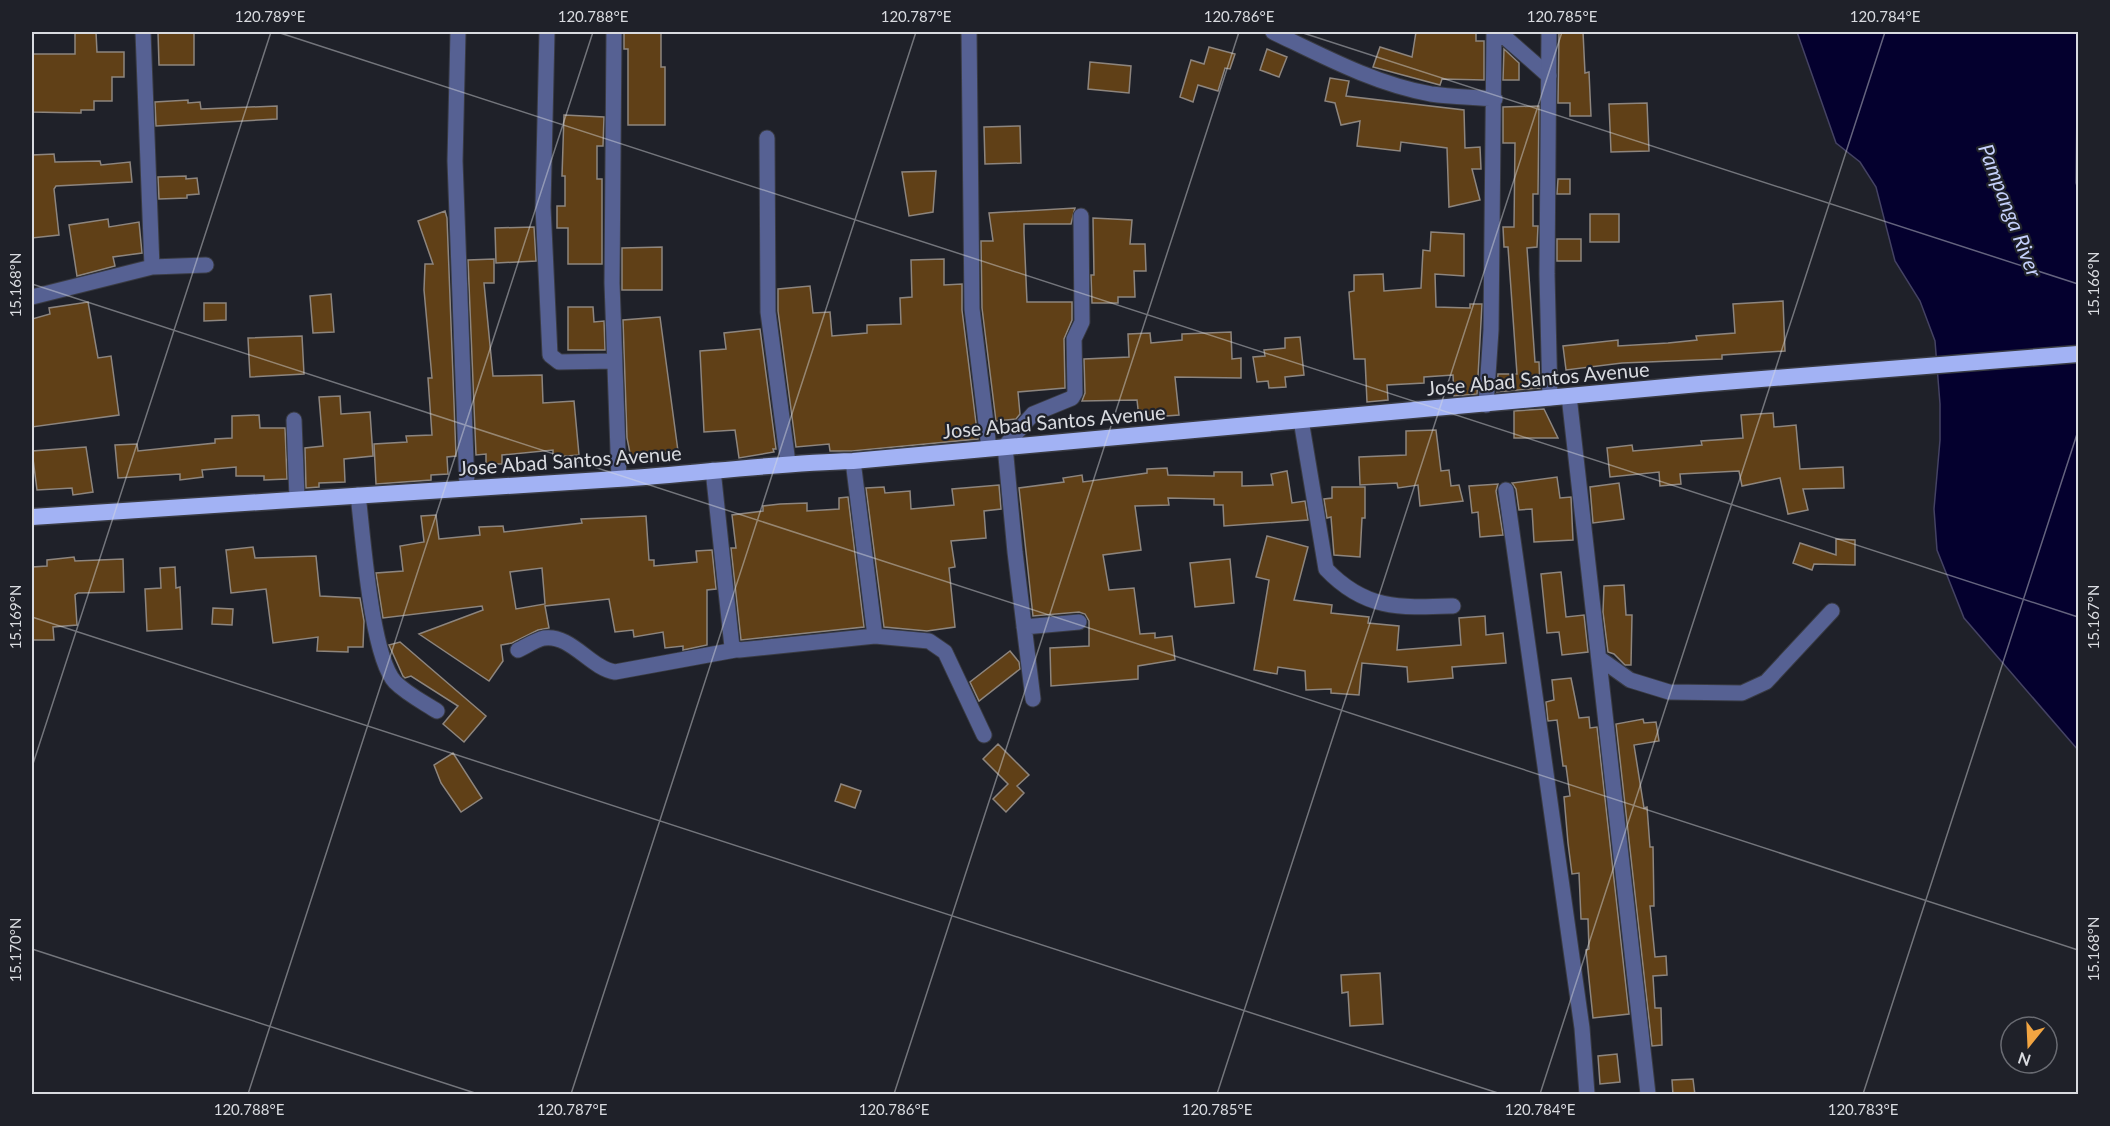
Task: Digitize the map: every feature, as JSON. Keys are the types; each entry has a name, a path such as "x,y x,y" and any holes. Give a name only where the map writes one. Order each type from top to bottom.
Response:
{"highway":[{"name":"Jose Abad Santos Avenue","path":"32,517 297,498 619,479 788,463 853,461 1699,384 2079,354"}],"street":[{"path":"143,32 152,267"},
{"path":"458,32 455,161 468,488"},
{"path":"547,32 543,207 550,355 559,362 613,361"},
{"path":"614,32 613,361 619,479"},
{"path":"969,32 972,309 997,447 1033,699"},
{"path":"1273,32 1358,73 1430,94 1495,99"},
{"path":"1486,405 1491,330 1494,32"},
{"path":"1499,32 1549,76"},
{"path":"1549,32 1547,274 1551,398"},
{"path":"767,138 768,312 788,463"},
{"path":"997,447 1033,414 1072,398 1075,393 1074,339 1082,322 1081,216"},
{"path":"32,297 152,267 206,265"},
{"path":"1569,396 1648,1095"},
{"path":"294,420 297,498"},
{"path":"1301,420 1326,569 1341,585 1370,601 1400,608 1453,606"},
{"path":"853,461 875,636"},
{"path":"713,470 729,640 735,650"},
{"path":"1506,490 1582,1028 1587,1095"},
{"path":"358,495 373,616 386,666 394,681 436,711"},
{"path":"1599,658 1630,680 1669,692 1742,693 1766,682 1832,611"},
{"path":"1024,627 1079,622"},
{"path":"518,650 544,638 564,642 604,671 615,672 735,650 875,636 929,641 945,652 984,735"}],"water":[{"name":"Pampanga River","path":"1797,32 2078,32 2076,183 2078,189 2078,750 1964,618 1937,550 1934,509 1940,440 1940,404 1935,341 1920,301 1895,261 1876,187 1860,162 1836,143"}],"building":[{"path":"75,32 96,32 97,52 124,52 124,77 112,77 112,101 94,101 94,110 81,110 81,113 32,112 32,54 75,54"},
{"path":"158,32 194,32 194,65 159,65"},
{"path":"624,32 661,32 661,67 665,67 665,125 628,125 628,49 624,49"},
{"path":"1416,32 1476,32 1476,41 1484,41 1484,80 1442,79 1440,85 1373,67 1380,47 1412,57"},
{"path":"1559,32 1583,32 1585,73 1589,72 1591,116 1570,116 1570,103 1558,103"},
{"path":"1209,47 1235,54 1230,69 1225,68 1218,91 1198,85 1193,102 1180,97 1191,60 1204,64"},
{"path":"1267,49 1287,57 1279,77 1260,70"},
{"path":"1504,49 1519,63 1519,80 1503,80"},
{"path":"1090,62 1131,66 1129,93 1088,89"},
{"path":"1330,78 1349,81 1346,96 1464,110 1465,148 1480,147 1481,169 1472,169 1480,200 1449,207 1447,148 1401,142 1400,151 1357,146 1360,121 1341,125 1335,103 1325,101"},
{"path":"188,100 188,103 200,102 201,109 277,106 277,119 156,126 155,102"},
{"path":"1647,103 1649,151 1611,152 1609,104"},
{"path":"1539,106 1538,194 1533,194 1533,226 1538,226 1537,247 1527,248 1535,362 1539,362 1540,388 1497,392 1498,374 1517,374 1508,247 1504,247 1503,227 1514,227 1515,143 1503,143 1503,107"},
{"path":"564,115 604,117 603,146 597,146 597,179 602,179 602,264 568,264 568,228 557,228 557,206 565,206 565,176 562,176"},
{"path":"1020,126 1021,163 985,164 984,127"},
{"path":"54,154 55,162 100,161 101,165 130,162 132,182 56,186 54,189 59,235 32,238 32,155"},
{"path":"936,171 933,212 909,216 902,172"},
{"path":"186,176 186,179 197,178 199,194 187,195 187,198 159,199 158,177"},
{"path":"1558,179 1570,179 1570,194 1557,194"},
{"path":"1075,208 1071,224 1024,224 1027,302 1072,302 1072,320 1064,339 1065,388 1018,392 1020,414 1016,419 996,421 982,308 981,241 993,241 989,213"},
{"path":"445,211 456,456 447,457 448,474 431,475 431,480 376,484 374,444 407,442 406,436 432,435 428,378 432,378 424,290 425,264 433,264 418,221"},
{"path":"1590,214 1619,214 1619,242 1590,242"},
{"path":"1093,218 1132,220 1130,244 1145,244 1146,271 1134,271 1135,297 1118,297 1118,303 1092,303"},
{"path":"108,219 109,227 139,222 142,253 113,257 115,266 77,276 69,225"},
{"path":"534,227 536,261 496,263 495,228"},
{"path":"1431,232 1464,234 1464,276 1435,274 1436,307 1470,308 1470,304 1482,304 1477,394 1454,396 1453,375 1424,377 1424,383 1387,385 1388,400 1367,402 1365,359 1354,359 1349,292 1354,291 1354,275 1383,274 1384,291 1421,288 1423,250 1430,251"},
{"path":"1557,239 1581,239 1581,261 1557,261"},
{"path":"662,247 662,290 622,290 622,248"},
{"path":"494,259 494,283 484,283 493,376 542,375 543,403 574,401 579,455 553,457 553,450 502,455 502,464 486,464 486,454 476,455 468,260"},
{"path":"944,259 944,285 962,284 962,310 978,439 852,451 830,451 829,444 796,447 778,311 778,289 810,286 813,313 830,312 832,336 867,333 867,325 901,324 900,298 912,297 911,260"},
{"path":"331,294 334,332 313,333 310,296"},
{"path":"1783,301 1785,351 1722,355 1722,359 1622,363 1566,370 1563,346 1618,340 1618,346 1668,343 1697,340 1696,336 1735,333 1733,304"},
{"path":"88,302 98,358 111,356 119,415 32,427 32,319 50,314 49,308"},
{"path":"204,303 226,303 226,320 204,321"},
{"path":"568,307 593,307 594,322 604,321 605,350 568,350"},
{"path":"660,317 678,451 631,458 627,438 623,320"},
{"path":"760,329 776,449 773,449 774,452 739,458 735,430 704,432 700,351 726,349 724,333"},
{"path":"1231,332 1232,359 1241,358 1241,378 1175,377 1179,415 1139,418 1137,400 1082,401 1085,393 1084,359 1129,357 1128,334 1150,333 1151,343 1182,340 1182,334"},
{"path":"302,336 304,374 250,377 248,338"},
{"path":"1300,337 1304,375 1285,377 1286,387 1269,388 1268,381 1257,382 1253,357 1265,356 1264,350 1285,348 1285,338"},
{"path":"340,396 341,414 370,412 373,456 344,459 345,482 319,483 319,487 306,488 305,448 323,446 319,397"},
{"path":"1544,409 1558,438 1514,438 1514,411"},
{"path":"1773,413 1774,427 1796,425 1800,469 1843,467 1844,488 1803,489 1808,510 1788,514 1780,478 1742,486 1739,471 1680,474 1681,484 1660,486 1659,472 1610,477 1607,448 1632,445 1633,451 1702,445 1701,441 1743,438 1741,415"},
{"path":"259,415 260,428 285,428 287,479 264,480 264,476 236,476 236,467 202,470 203,477 180,480 180,474 118,478 115,445 137,444 138,451 215,443 215,439 232,438 232,416"},
{"path":"1436,430 1441,471 1449,470 1451,486 1459,485 1463,501 1420,506 1418,485 1398,488 1397,483 1360,485 1359,457 1406,455 1406,431"},
{"path":"86,447 93,492 73,495 72,488 37,490 32,451"},
{"path":"1167,468 1168,475 1214,476 1214,472 1242,472 1242,486 1273,485 1271,474 1287,471 1292,503 1305,501 1308,520 1224,526 1223,505 1214,505 1214,499 1168,498 1169,505 1135,506 1141,550 1103,555 1109,590 1134,588 1140,634 1155,633 1155,638 1172,636 1175,660 1138,666 1138,679 1051,686 1050,648 1089,646 1089,621 1085,614 1079,612 1033,616 1019,488 1064,482 1063,478 1082,475 1083,482 1147,473 1147,469"},
{"path":"1557,477 1560,498 1571,497 1573,540 1534,542 1532,509 1519,510 1516,489 1512,483"},
{"path":"1619,483 1624,519 1593,523 1590,487"},
{"path":"1498,484 1496,491 1503,535 1480,537 1478,512 1472,513 1469,486"},
{"path":"999,485 1001,509 984,511 986,538 951,541 955,567 949,568 955,627 927,631 884,627 866,488 884,487 885,493 910,491 911,509 954,505 952,489"},
{"path":"1332,487 1365,487 1365,518 1362,518 1360,557 1334,555 1331,517 1327,518 1324,499 1332,498"},
{"path":"848,497 864,627 741,640 731,548 736,548 732,515 763,511 763,506 780,504 807,503 807,511 839,509 839,498"},
{"path":"436,515 439,539 480,535 479,527 503,526 504,532 582,523 581,519 646,516 649,560 654,560 654,566 697,562 696,551 712,550 716,589 707,590 707,645 683,650 683,646 665,648 663,632 634,637 633,630 615,632 609,599 545,606 549,628 501,645 503,661 489,681 419,634 483,610 482,606 383,618 376,573 403,571 400,546 424,542 421,516","holes":["542,568 545,604 516,609 510,572"]},
{"path":"1267,536 1308,547 1294,600 1332,605 1331,613 1369,617 1368,623 1399,626 1397,650 1461,645 1459,618 1485,616 1486,635 1503,633 1506,663 1452,667 1453,678 1408,682 1407,667 1362,663 1359,695 1331,693 1331,689 1306,690 1305,671 1278,667 1277,674 1254,670 1269,580 1256,577"},
{"path":"1836,539 1855,540 1855,565 1814,564 1812,570 1793,563 1800,543 1836,555"},
{"path":"253,547 255,558 316,556 320,596 360,598 364,621 363,647 348,647 348,652 317,651 318,637 273,643 266,589 231,593 226,550"},
{"path":"74,557 75,561 123,559 124,592 78,593 75,595 77,625 53,627 54,640 32,640 32,567 47,566 47,560"},
{"path":"1230,559 1234,603 1195,607 1190,563"},
{"path":"175,567 176,588 180,587 182,629 147,631 145,589 161,588 160,568"},
{"path":"1561,572 1566,617 1584,615 1588,652 1562,655 1559,632 1547,633 1541,574"},
{"path":"1624,585 1626,615 1632,615 1631,665 1625,665 1614,654 1608,652 1603,612 1604,586"},
{"path":"213,608 233,609 232,625 212,624"},
{"path":"400,642 486,716 464,742 443,724 458,706 411,676 405,678 403,676 389,645"},
{"path":"1010,651 1019,662 1020,669 979,701 970,682"},
{"path":"1571,678 1579,718 1589,717 1590,728 1597,727 1629,1014 1593,1018 1586,950 1589,949 1588,919 1581,919 1579,873 1572,874 1568,843 1564,797 1570,796 1566,766 1563,766 1557,720 1548,721 1546,702 1554,700 1552,680"},
{"path":"1643,719 1644,723 1656,722 1659,741 1634,745 1644,808 1647,807 1650,847 1653,847 1654,906 1650,906 1655,957 1666,956 1667,975 1653,976 1655,1008 1661,1008 1662,1045 1652,1046 1616,724"},
{"path":"998,744 1029,775 1017,786 1024,793 1006,812 993,799 1008,784 983,759"},
{"path":"453,753 482,798 461,812 441,783 434,765"},
{"path":"841,784 861,791 855,808 835,801"},
{"path":"1380,973 1383,1024 1350,1026 1348,992 1342,993 1341,975"},
{"path":"1617,1054 1620,1082 1600,1084 1598,1056"},
{"path":"1693,1079 1695,1095 1673,1095 1672,1080"}]}
